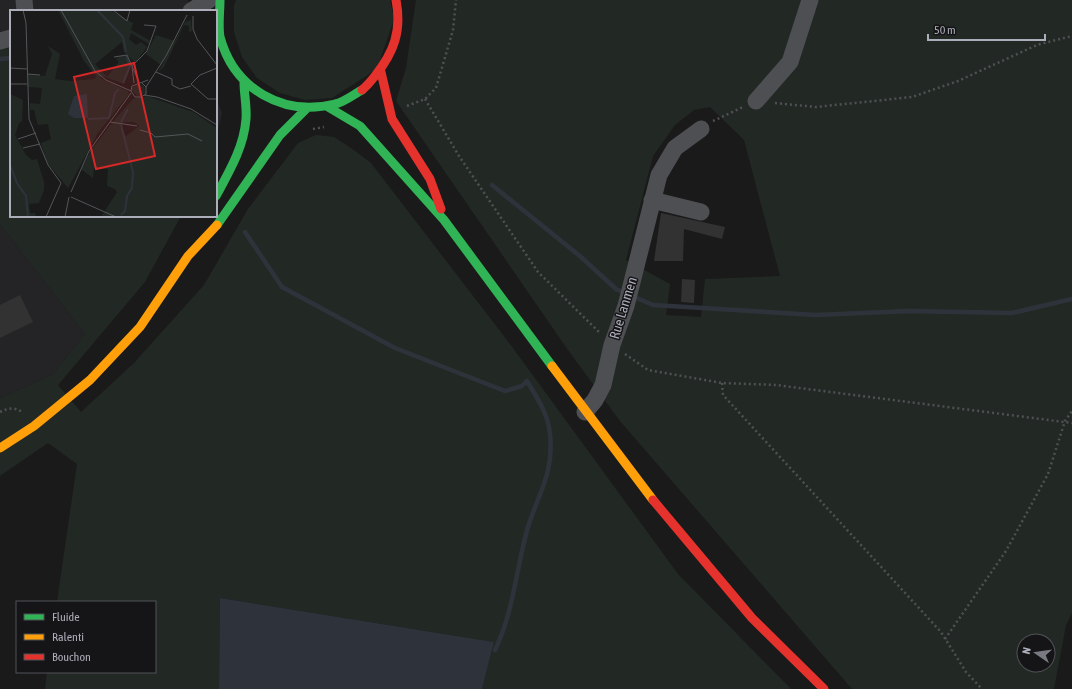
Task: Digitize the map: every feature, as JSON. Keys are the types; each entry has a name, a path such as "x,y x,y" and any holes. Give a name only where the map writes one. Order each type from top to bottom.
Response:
{"main road":[{"path":"220,0 218,13 220,51 244,82 257,94 287,110 328,107 348,100 366,88 381,72 392,52 398,30 398,8 396,0"},
{"path":"381,72 392,119 430,179 444,220"},
{"path":"217,194 235,161 242,140 246,117 244,82"},
{"path":"328,107 360,126 444,220 586,412 678,532 752,618 824,689"},
{"path":"0,448 39,422 90,380 140,327 188,256 220,222 280,135 306,109"},
{"path":"217,209 244,160"},
{"path":"207,237 213,217"},
{"path":"188,256 196,234"}],"street":[{"path":"24,0 25,10"},
{"path":"193,10 210,0"},
{"path":"756,101 790,62 810,0"},
{"path":"0,41 10,38"},
{"name":"Rue Lanmen","path":"586,412 595,400 603,385 612,345 626,306 659,175 675,148 700,129"},
{"path":"652,200 701,212"}],"path":[{"path":"405,106 425,99 436,88 453,30 456,0"},
{"path":"700,129 711,122 756,101 816,107 912,96 958,81 1037,45 1072,36"},
{"path":"425,99 459,156 538,272 612,345 648,370 722,383 776,385 1066,421 1072,423"},
{"path":"307,131 328,127"},
{"path":"722,383 723,395 945,639 966,672 982,689"},
{"path":"945,639 1010,545 1048,474 1066,421 1072,411"}],"shaded area":[{"path":"0,0 188,0 189,10 10,10 10,48 0,49"},
{"path":"236,0 390,0 394,19 377,69 332,98 305,100 280,93 257,78 242,57 234,32 234,6"},
{"path":"416,0 1072,0 1072,613 1066,625 1054,689 852,689 620,421 568,350 396,101 406,68","holes":["710,107 744,140 780,276 705,279 701,317 666,315 670,284 626,260 653,156 675,125 694,110"]},
{"path":"10,48 10,217 180,217 145,282 58,385 81,412 134,363 204,285 248,209 298,143 316,135 334,137 371,163 510,344 678,574 791,689 482,689 494,642 220,598 219,689 45,689 47,673 156,673 156,601 57,601 77,464 48,443 0,476 0,398 52,375 85,334 0,224 0,49"},
{"path":"217,100 222,113 217,134"},
{"path":"0,224 85,334 52,375 0,398"},
{"path":"220,598 494,642 482,689 219,689"}],"building":[{"path":"661,213 725,227 722,239 684,229 683,261 654,261"},
{"path":"682,279 695,280 694,303 681,302"},
{"path":"20,295 33,322 0,338 0,305"}],"waterway":[{"path":"0,59 10,58"},
{"path":"492,185 581,257 616,289 625,293"},
{"path":"245,232 282,287 395,348 505,391 522,386 527,381 535,394 542,406 549,426 551,448 550,460 545,482 528,527 511,605 495,650"},
{"path":"632,296 653,305 816,315 909,311 1012,313 1072,299"}],"traffic: fast":[{"path":"220,0 219,33 227,55 237,71 249,84 263,95 279,102 297,106 316,107 339,103 362,90"},
{"path":"217,194 235,159 245,129 246,114 244,82"},
{"path":"328,107 360,126 444,220 552,366"},
{"path":"217,225 280,135 306,109"}],"traffic: slow":[{"path":"0,448 34,426 90,380 140,327 188,256 217,225"},
{"path":"552,366 653,500"}],"traffic: jam":[{"path":"362,90 382,67 392,50 398,22 396,0"},
{"path":"381,72 392,119 430,179 441,209"},
{"path":"653,500 752,618 824,689"}]}
